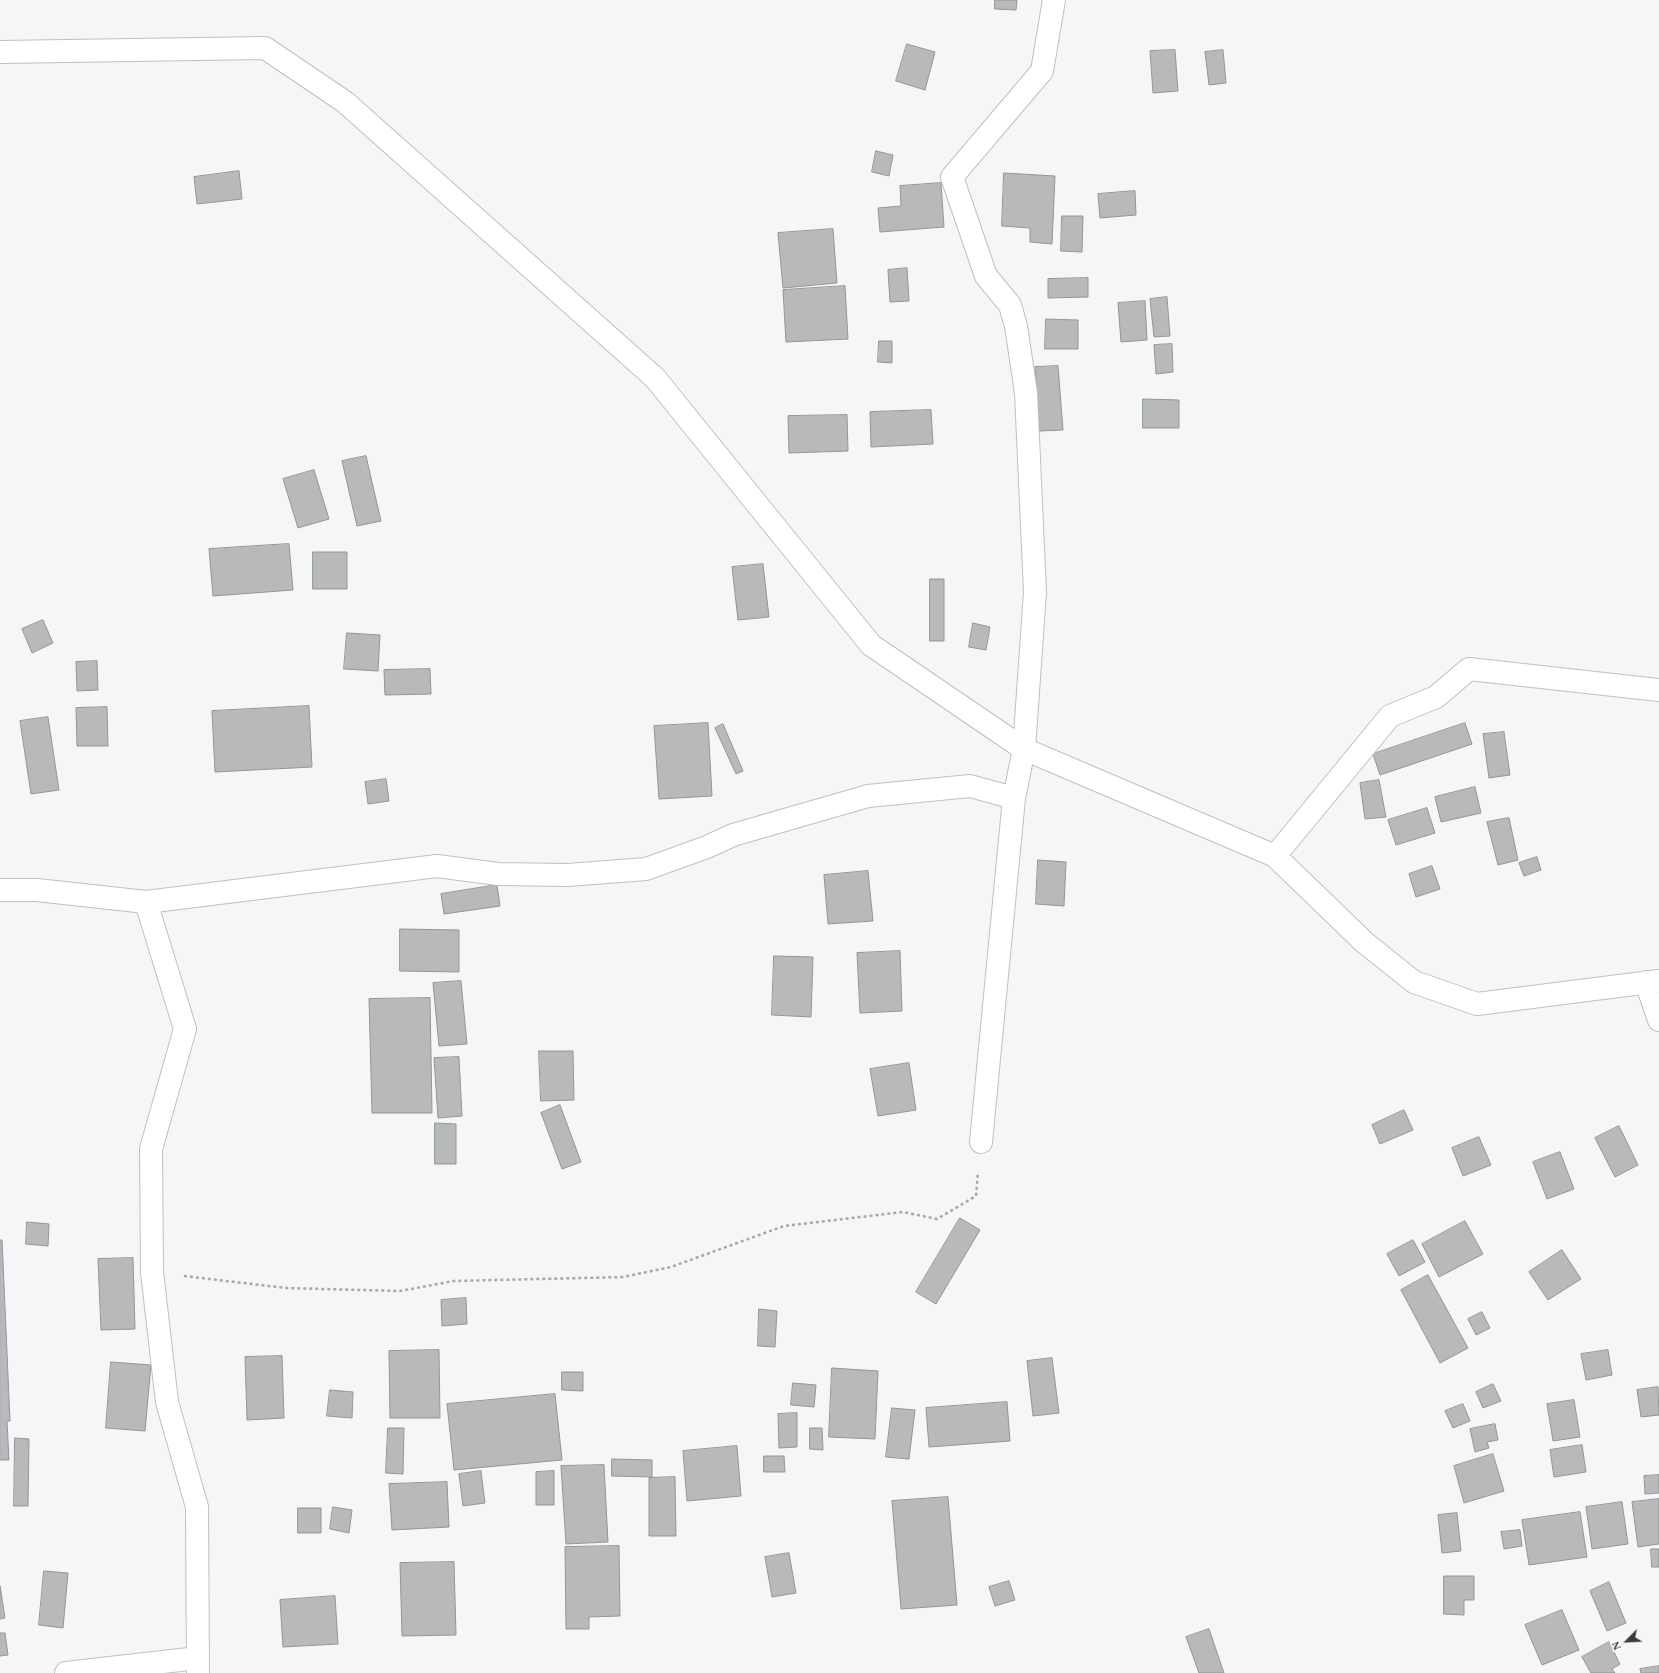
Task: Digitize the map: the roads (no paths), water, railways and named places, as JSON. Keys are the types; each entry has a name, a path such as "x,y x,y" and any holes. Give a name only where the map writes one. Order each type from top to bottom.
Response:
{"street":[{"path":"981,1142 1014,798 1024,749 1034,592 1026,393 1016,326 1010,305 986,276 952,177 1042,72 1054,0"},
{"path":"0,52 265,48 345,102 655,378 872,645 1024,749 1275,856 1364,942 1414,982 1477,1004 1652,982 1659,1020"},
{"path":"1275,856 1390,716 1436,697 1469,669 1659,690"},
{"path":"0,890 37,890 146,902 437,866 498,874 568,874 646,869 707,847 733,835 868,796 970,786 1014,798"},
{"path":"66,1673 198,1665 197,1507 167,1402 152,1272 151,1150 185,1029 146,902"}]}
